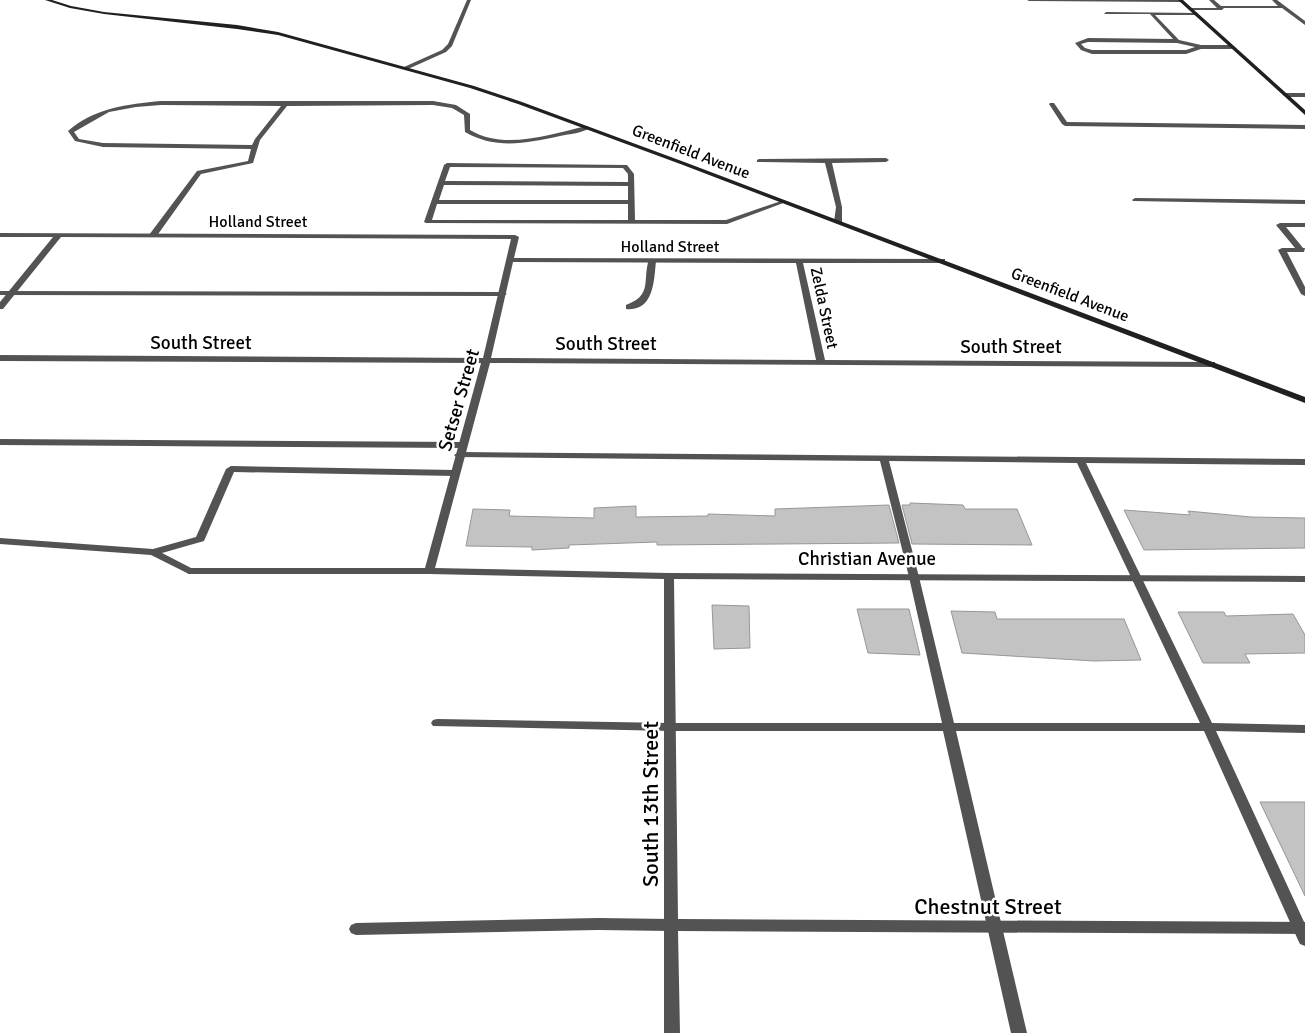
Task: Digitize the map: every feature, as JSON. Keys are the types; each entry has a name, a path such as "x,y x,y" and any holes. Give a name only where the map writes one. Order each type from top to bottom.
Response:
{"main road":[{"name":"Greenfield Avenue","path":"47,0 86,10 252,29 304,40 406,68 520,103 942,261 1305,400"},
{"path":"1181,0 1305,112"}],"street":[{"path":"406,68 444,51 450,45 469,0"},
{"path":"1029,0 1181,0"},
{"path":"1211,0 1220,7 1284,7"},
{"path":"1274,0 1305,23"},
{"path":"1190,9 1222,9 1220,7"},
{"path":"1106,13 1196,14"},
{"path":"1151,13 1176,41"},
{"path":"1201,47 1186,52 1092,52 1083,49 1078,43 1088,40 1176,41 1201,47 1232,47"},
{"path":"1286,95 1305,95"},
{"path":"255,147 103,145 77,140 71,132 107,111 136,105 161,103 433,103 454,106 467,114 466,131 484,140 512,141 542,138 587,128"},
{"path":"153,235 199,172 251,162 257,140 285,104"},
{"path":"1052,104 1066,124 1305,127"},
{"path":"759,161 886,160"},
{"path":"828,161 838,207 838,222"},
{"path":"632,223 631,174 625,166 487,165 448,165 428,222 632,223 727,222 783,202"},
{"path":"441,183 631,184"},
{"path":"1135,200 1305,202"},
{"path":"435,202 631,202"},
{"path":"1303,250 1280,225 1305,225"},
{"name":"Holland Street","path":"0,235 515,237"},
{"path":"0,307 59,235"},
{"name":"Setser Street","path":"429,571 459,455 488,360 515,237"},
{"path":"1303,250 1282,250 1305,294"},
{"name":"Holland Street","path":"510,260 942,261"},
{"path":"629,307 640,304 648,296 652,261"},
{"name":"Zelda Street","path":"799,261 821,361"},
{"path":"0,293 503,294"},
{"name":"South Street","path":"0,358 1212,364"},
{"path":"0,442 463,445"},
{"path":"459,455 1305,462"},
{"path":"884,459 914,577 1020,1033"},
{"path":"1080,460 1208,727 1303,932"},
{"path":"0,541 153,552 200,539 231,469 455,473"},
{"name":"Christian Avenue","path":"153,552 189,571 429,571 670,576 1305,579"},
{"name":"South 13th Street","path":"670,576 672,1033"},
{"path":"436,723 670,727 1208,727 1305,729"},
{"name":"Chestnut Street","path":"356,929 598,924 1303,932"}],"building":[{"path":"910,503 963,505 965,509 1017,509 1032,545 912,544 902,505 910,505"},
{"path":"889,505 899,543 657,545 657,542 569,545 569,548 532,550 532,547 466,546 473,509 510,510 509,516 594,518 594,508 636,506 636,517 708,516 708,514 775,516 775,509"},
{"path":"1124,510 1190,515 1188,511 1251,517 1305,518 1305,548 1144,550"},
{"path":"712,605 749,606 750,648 714,649"},
{"path":"857,609 909,609 920,655 868,653"},
{"path":"951,611 995,612 997,619 1124,619 1141,660 1094,661 962,653"},
{"path":"1178,612 1224,612 1226,616 1293,614 1305,635 1305,653 1245,654 1250,663 1203,663"},
{"path":"1260,802 1305,802 1305,896"}]}
